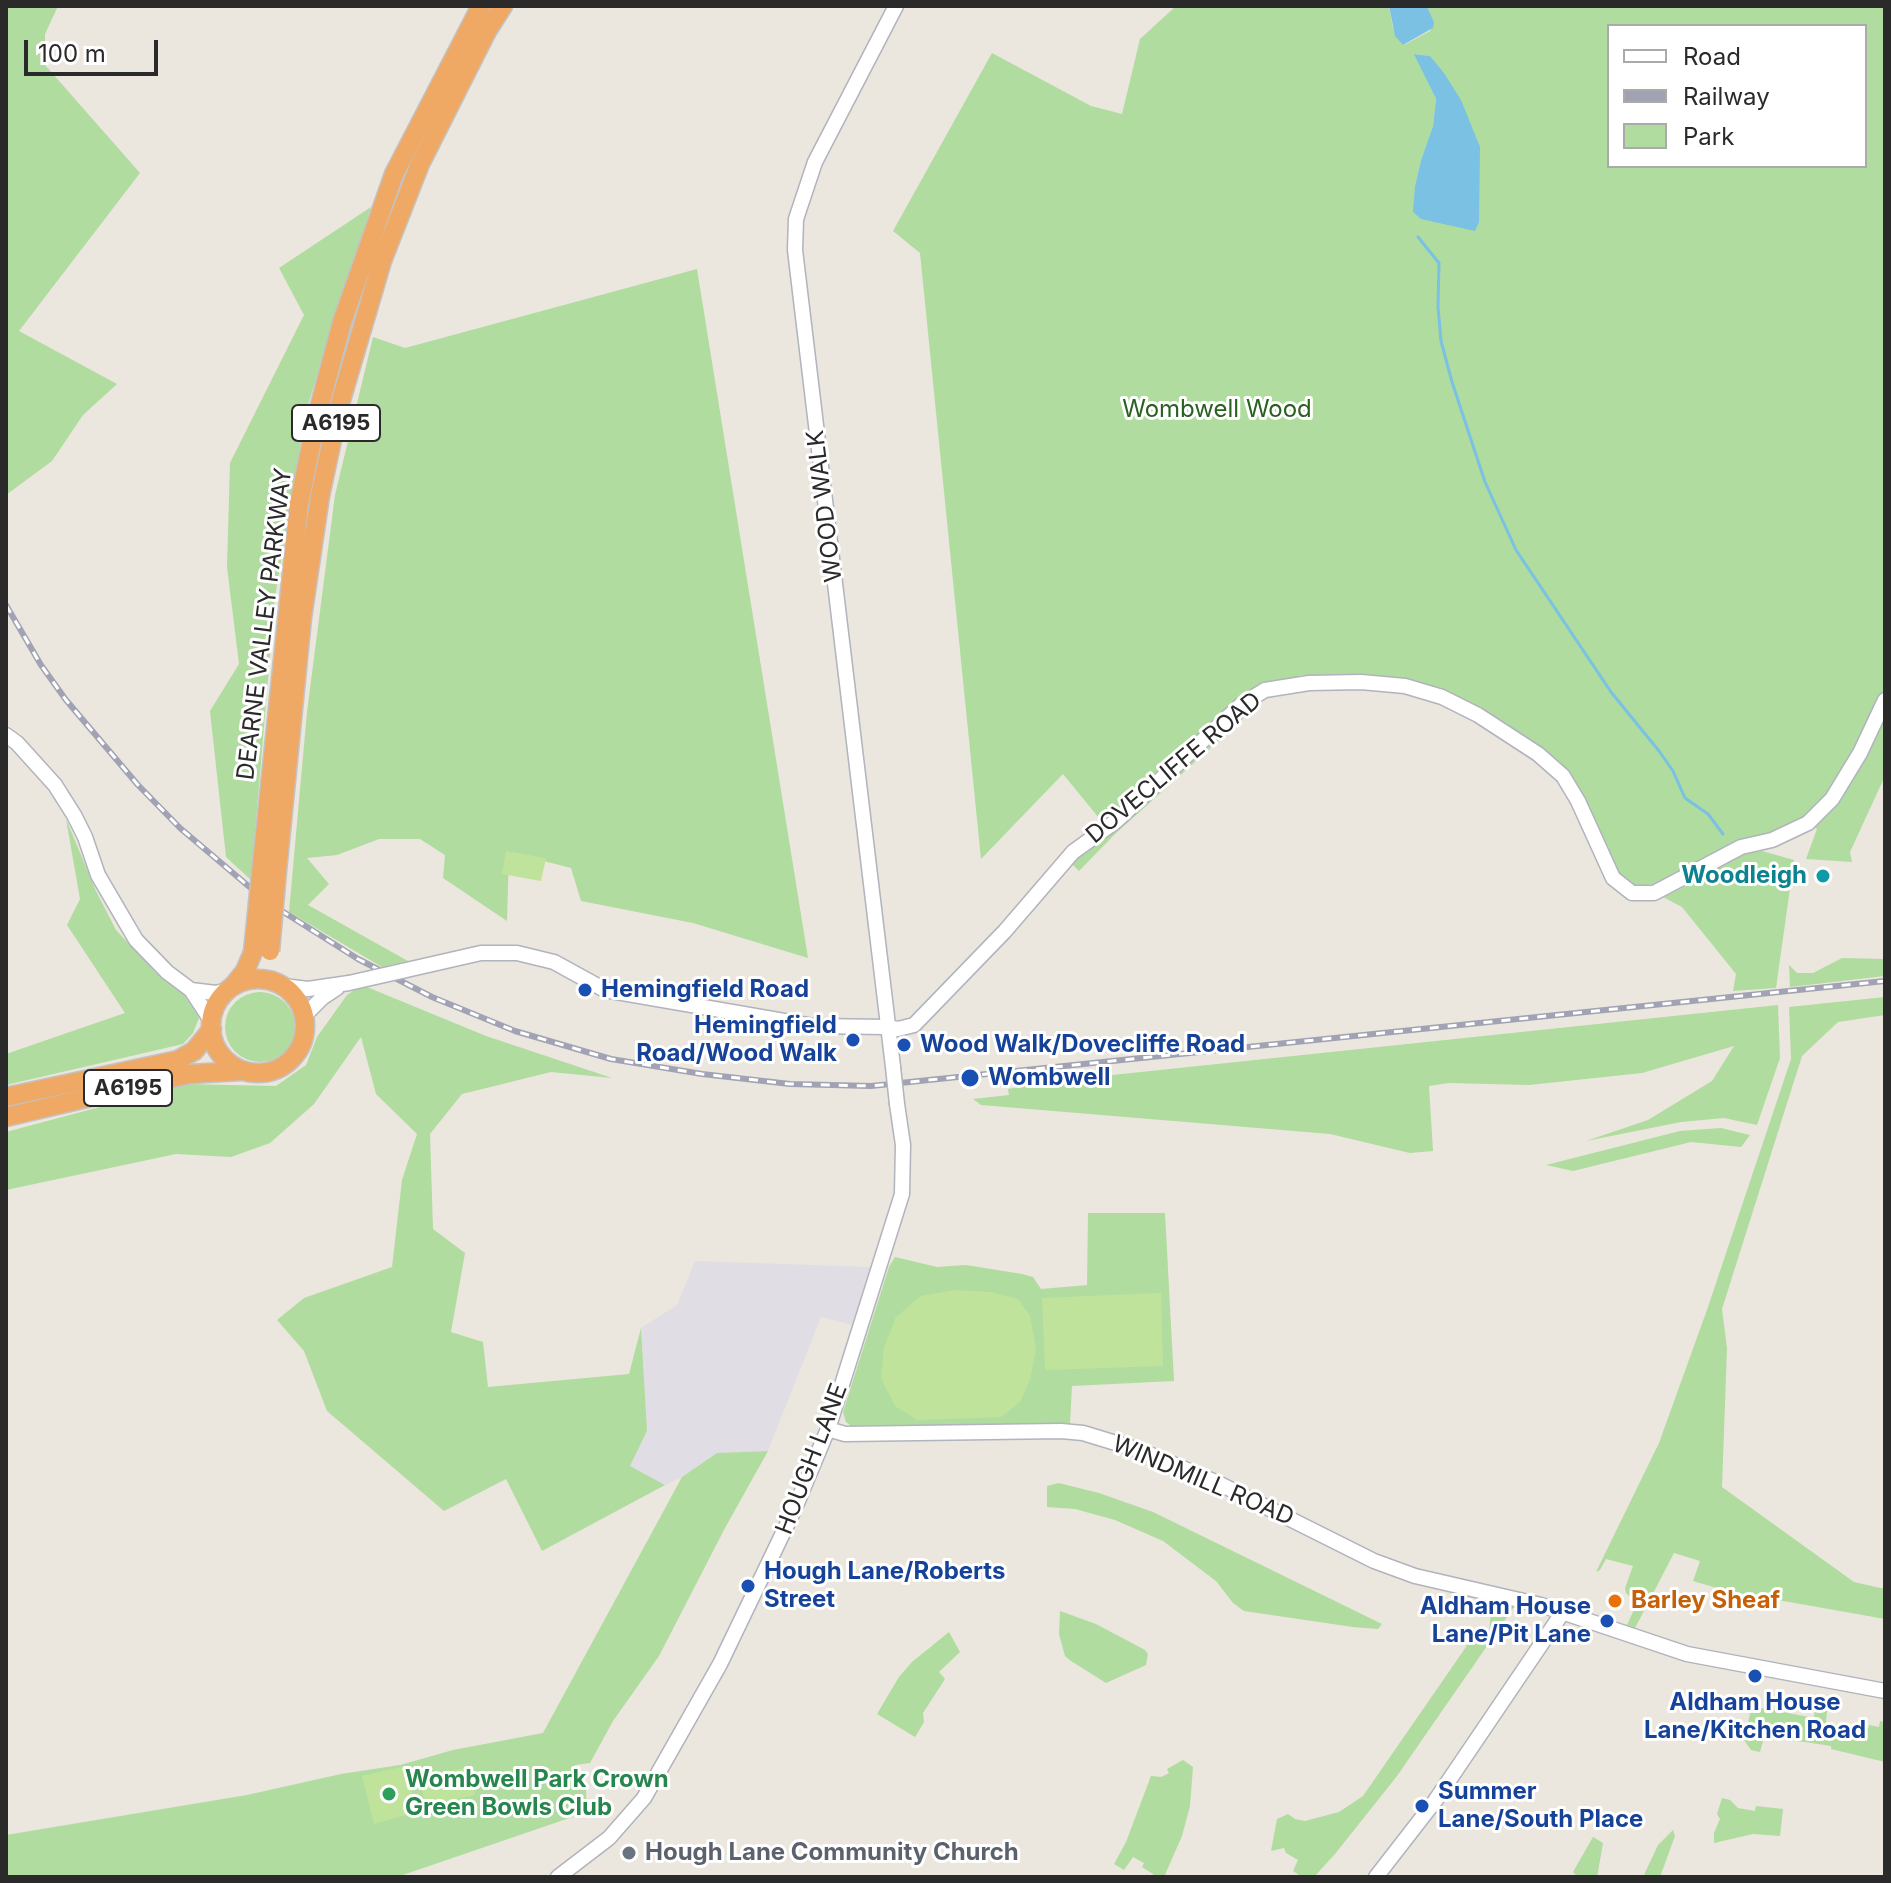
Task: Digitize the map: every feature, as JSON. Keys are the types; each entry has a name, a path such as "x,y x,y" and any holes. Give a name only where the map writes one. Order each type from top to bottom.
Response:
{"highway":[{"name":"DEARNE VALLEY PARKWAY","path":"270,867 299,504 320,402 342,322 394,174 481,6"},
{"name":"DEARNE VALLEY PARKWAY","path":"230,989 261,952 302,618 320,496 339,407 382,261 420,164 487,31 503,6"},
{"name":"DEARNE VALLEY PARKWAY","path":"261,952 279,984"},
{"path":"230,989 253,979 279,984"},
{"name":"A6195","path":"6,1117 189,1074 274,1070 293,1057 304,1037 304,1016 297,999 279,984"},
{"name":"A6195","path":"6,1097 178,1060 194,1051 212,1025 217,1004 230,989"},
{"path":"212,1025 213,1040 224,1058 232,1065 252,1072"}],"street":[{"name":"WOOD WALK","path":"887,1027 795,250 796,219 815,162 896,6"},
{"name":"DOVECLIFFE ROAD","path":"887,1027 898,1029 914,1025 1005,931 1073,852 1116,821 1242,704 1265,690 1309,683 1361,682 1405,686 1442,697 1478,715 1538,754 1563,776 1589,822 1607,870 1622,887 1642,894 1654,893 1741,847 1772,840 1808,823 1832,799 1860,753 1885,700"},
{"path":"6,735 55,785 85,837 98,875 136,940 167,972 191,990 212,1025"},
{"path":"279,984 308,989 481,953 517,953 554,962 605,990 813,1026 887,1027"},
{"path":"304,1016 322,998 347,983"},
{"path":"191,990 216,993 230,989"},
{"name":"HOUGH LANE","path":"558,1877 609,1838 644,1798 739,1626 789,1522 828,1429 902,1194 903,1145 887,1027"},
{"name":"WINDMILL ROAD","path":"828,1429 845,1434 1083,1433 1142,1451 1218,1483 1397,1569 1563,1612 1697,1656 1885,1691"},
{"path":"1376,1877 1435,1801 1563,1612"}],"shaded area":[{"path":"695,1261 870,1267 852,1325 821,1317 768,1451 717,1453 665,1485 630,1466 647,1431 641,1328 677,1305"}],"green space":[{"path":"6,6 58,6 45,34 45,65 140,173 19,331 117,384 83,415 52,461 6,495"},
{"name":"Wombwell Wood","path":"1176,6 1389,6 1393,28 1404,45 1430,31 1434,22 1427,6 1885,6 1885,776 1850,852 1852,862 1806,859 1817,829 1806,823 1679,879 1637,887 1611,870 1588,804 1567,774 1486,712 1445,690 1406,678 1301,675 1267,697 1114,835 1079,871 1070,862 1108,829 1063,774 981,859 920,253 893,231 992,53 1091,106 1122,114 1140,39","holes":["1415,54 1430,56 1461,100 1479,222 1414,212 1415,186 1433,126 1436,99"]},
{"path":"371,207 306,411 275,597 251,880 226,857 210,711 239,664 227,567 230,463 304,315 279,268"},
{"path":"697,269 808,958 693,923 581,901 571,868 509,852 507,921 443,878 445,855 420,839 379,839 337,855 307,858 329,884 308,905 408,961 382,967 289,912 307,712 335,495 373,337 405,348"},
{"path":"66,819 116,930 157,974 184,995 199,1018 193,1033 183,1044 6,1085 6,1054 125,1013 67,925 80,899"},
{"path":"506,851 546,858 541,881 502,874"},
{"path":"1762,851 1794,860 1776,988 1733,991 1736,974 1682,907 1663,897 1734,856"},
{"path":"1842,958 1885,959 1885,976 1790,987 1789,965 1797,973 1813,973"},
{"path":"362,985 486,1036 612,1078 551,1072 462,1094 430,1134 433,1229 465,1253 451,1332 483,1342 488,1387 629,1374 641,1328 647,1431 630,1466 665,1485 542,1551 506,1479 444,1511 327,1411 304,1351 277,1320 304,1298 392,1267 402,1180 417,1134 376,1094 361,1037 314,1104 270,1143 231,1157 176,1154 6,1190 6,1132 186,1084 276,1086 306,1065 317,1037 347,995"},
{"path":"267,992 289,1007 295,1027 293,1041 285,1052 274,1060 253,1062 235,1052 227,1041 225,1020 235,1002 246,994"},
{"path":"1885,997 1885,1015 1838,1022 1802,1056 1722,1309 1727,1348 1722,1487 1854,1582 1885,1589 1885,1619 1727,1591 1693,1581 1700,1561 1674,1553 1635,1628 1627,1625 1637,1603 1625,1588 1633,1566 1606,1559 1596,1572 1659,1443 1708,1307 1791,1059 1789,1007"},
{"path":"1778,1005 1780,1058 1757,1125 1724,1118 1681,1122 1586,1141 1648,1120 1712,1081 1734,1046 1642,1073 1529,1085 1449,1083 1429,1086 1433,1151 1410,1153 1330,1134 981,1105 973,1099 1009,1095 1008,1089 1046,1082"},
{"path":"1721,1128 1750,1135 1741,1147 1691,1142 1573,1171 1546,1165 1680,1131"},
{"path":"1088,1213 1165,1213 1174,1381 1072,1386 1070,1424 851,1426 846,1422 843,1412 889,1267 895,1257 937,1267 966,1265 1022,1274 1033,1277 1041,1289 1087,1285"},
{"path":"954,1290 991,1292 1018,1299 1030,1316 1036,1349 1030,1380 1020,1402 1001,1417 917,1420 895,1406 881,1378 884,1347 896,1317 921,1296"},
{"path":"1161,1293 1163,1366 1045,1370 1042,1298"},
{"path":"768,1451 659,1656 613,1721 590,1763 575,1765 570,1779 586,1790 587,1812 397,1877 6,1877 6,1835 247,1795 543,1733 682,1477 717,1453"},
{"path":"1059,1483 1153,1512 1382,1624 1378,1629 1353,1627 1244,1611 1233,1603 1216,1581 1163,1541 1115,1520 1075,1509 1047,1507 1047,1486"},
{"path":"1492,1602 1514,1607 1397,1776 1314,1877 1302,1877 1293,1871 1298,1860 1286,1853 1284,1848 1271,1851 1277,1819 1288,1814 1305,1821 1339,1812 1363,1796 1466,1647 1468,1631 1489,1633"},
{"path":"1060,1611 1096,1624 1145,1650 1148,1654 1146,1665 1106,1683 1065,1656 1059,1634"},
{"path":"949,1632 960,1652 939,1672 945,1679 923,1713 924,1722 915,1737 877,1714 899,1677 912,1662"},
{"path":"1748,1702 1755,1711 1762,1708 1814,1718 1815,1709 1827,1711 1826,1723 1868,1729 1869,1725 1879,1727 1880,1721 1885,1722 1885,1762 1831,1749 1831,1746 1764,1738 1760,1752 1751,1750 1744,1740 1750,1714 1743,1706"},
{"path":"1183,1760 1193,1767 1190,1806 1182,1836 1164,1877 1152,1877 1153,1874 1142,1867 1144,1863 1133,1857 1124,1870 1114,1864 1126,1842 1151,1776 1161,1777 1169,1773 1167,1769"},
{"name":"Wombwell Park Crown Green Bowls Club","path":"405,1766 417,1812 374,1824 362,1776"},
{"path":"469,1767 475,1795 426,1806 419,1778"},
{"path":"1722,1798 1730,1800 1738,1808 1755,1811 1756,1806 1783,1809 1780,1836 1753,1834 1714,1843"},
{"path":"1673,1830 1675,1836 1660,1877 1643,1877 1658,1845"},
{"path":"1593,1837 1603,1843 1597,1877 1577,1877 1573,1872"}],"water":[{"path":"1389,6 1427,6 1434,22 1433,28 1403,45 1395,36"},
{"path":"1414,54 1430,56 1444,73 1461,100 1480,147 1479,222 1475,231 1421,219 1413,212 1415,186 1433,126 1436,99"}],"waterway":[{"path":"1418,237 1439,263 1441,341 1485,482 1516,550 1611,692 1673,771 1685,798 1708,814 1723,834"}],"railway":[{"path":"6,605 41,665 66,700 138,785 180,828 266,901 358,959 432,997 515,1031 611,1059 790,1084 871,1086 1885,981"}],"place":[{"name":"Woodleigh","path":"1823,876"},
{"name":"Hemingfield Road","path":"585,990"},
{"name":"Hemingfield Road/Wood Walk","path":"853,1040"},
{"name":"Wood Walk/Dovecliffe Road","path":"904,1045"},
{"name":"Wombwell","path":"970,1078"},
{"name":"Hough Lane/Roberts Street","path":"748,1586"},
{"name":"Barley Sheaf","path":"1615,1601"},
{"name":"Aldham House Lane/Pit Lane","path":"1607,1621"},
{"name":"Aldham House Lane/Kitchen Road","path":"1755,1676"},
{"name":"Wombwell Park Crown Green Bowls Club","path":"389,1794"},
{"name":"Summer Lane/South Place","path":"1422,1806"},
{"name":"Hough Lane Community Church","path":"629,1853"}]}
